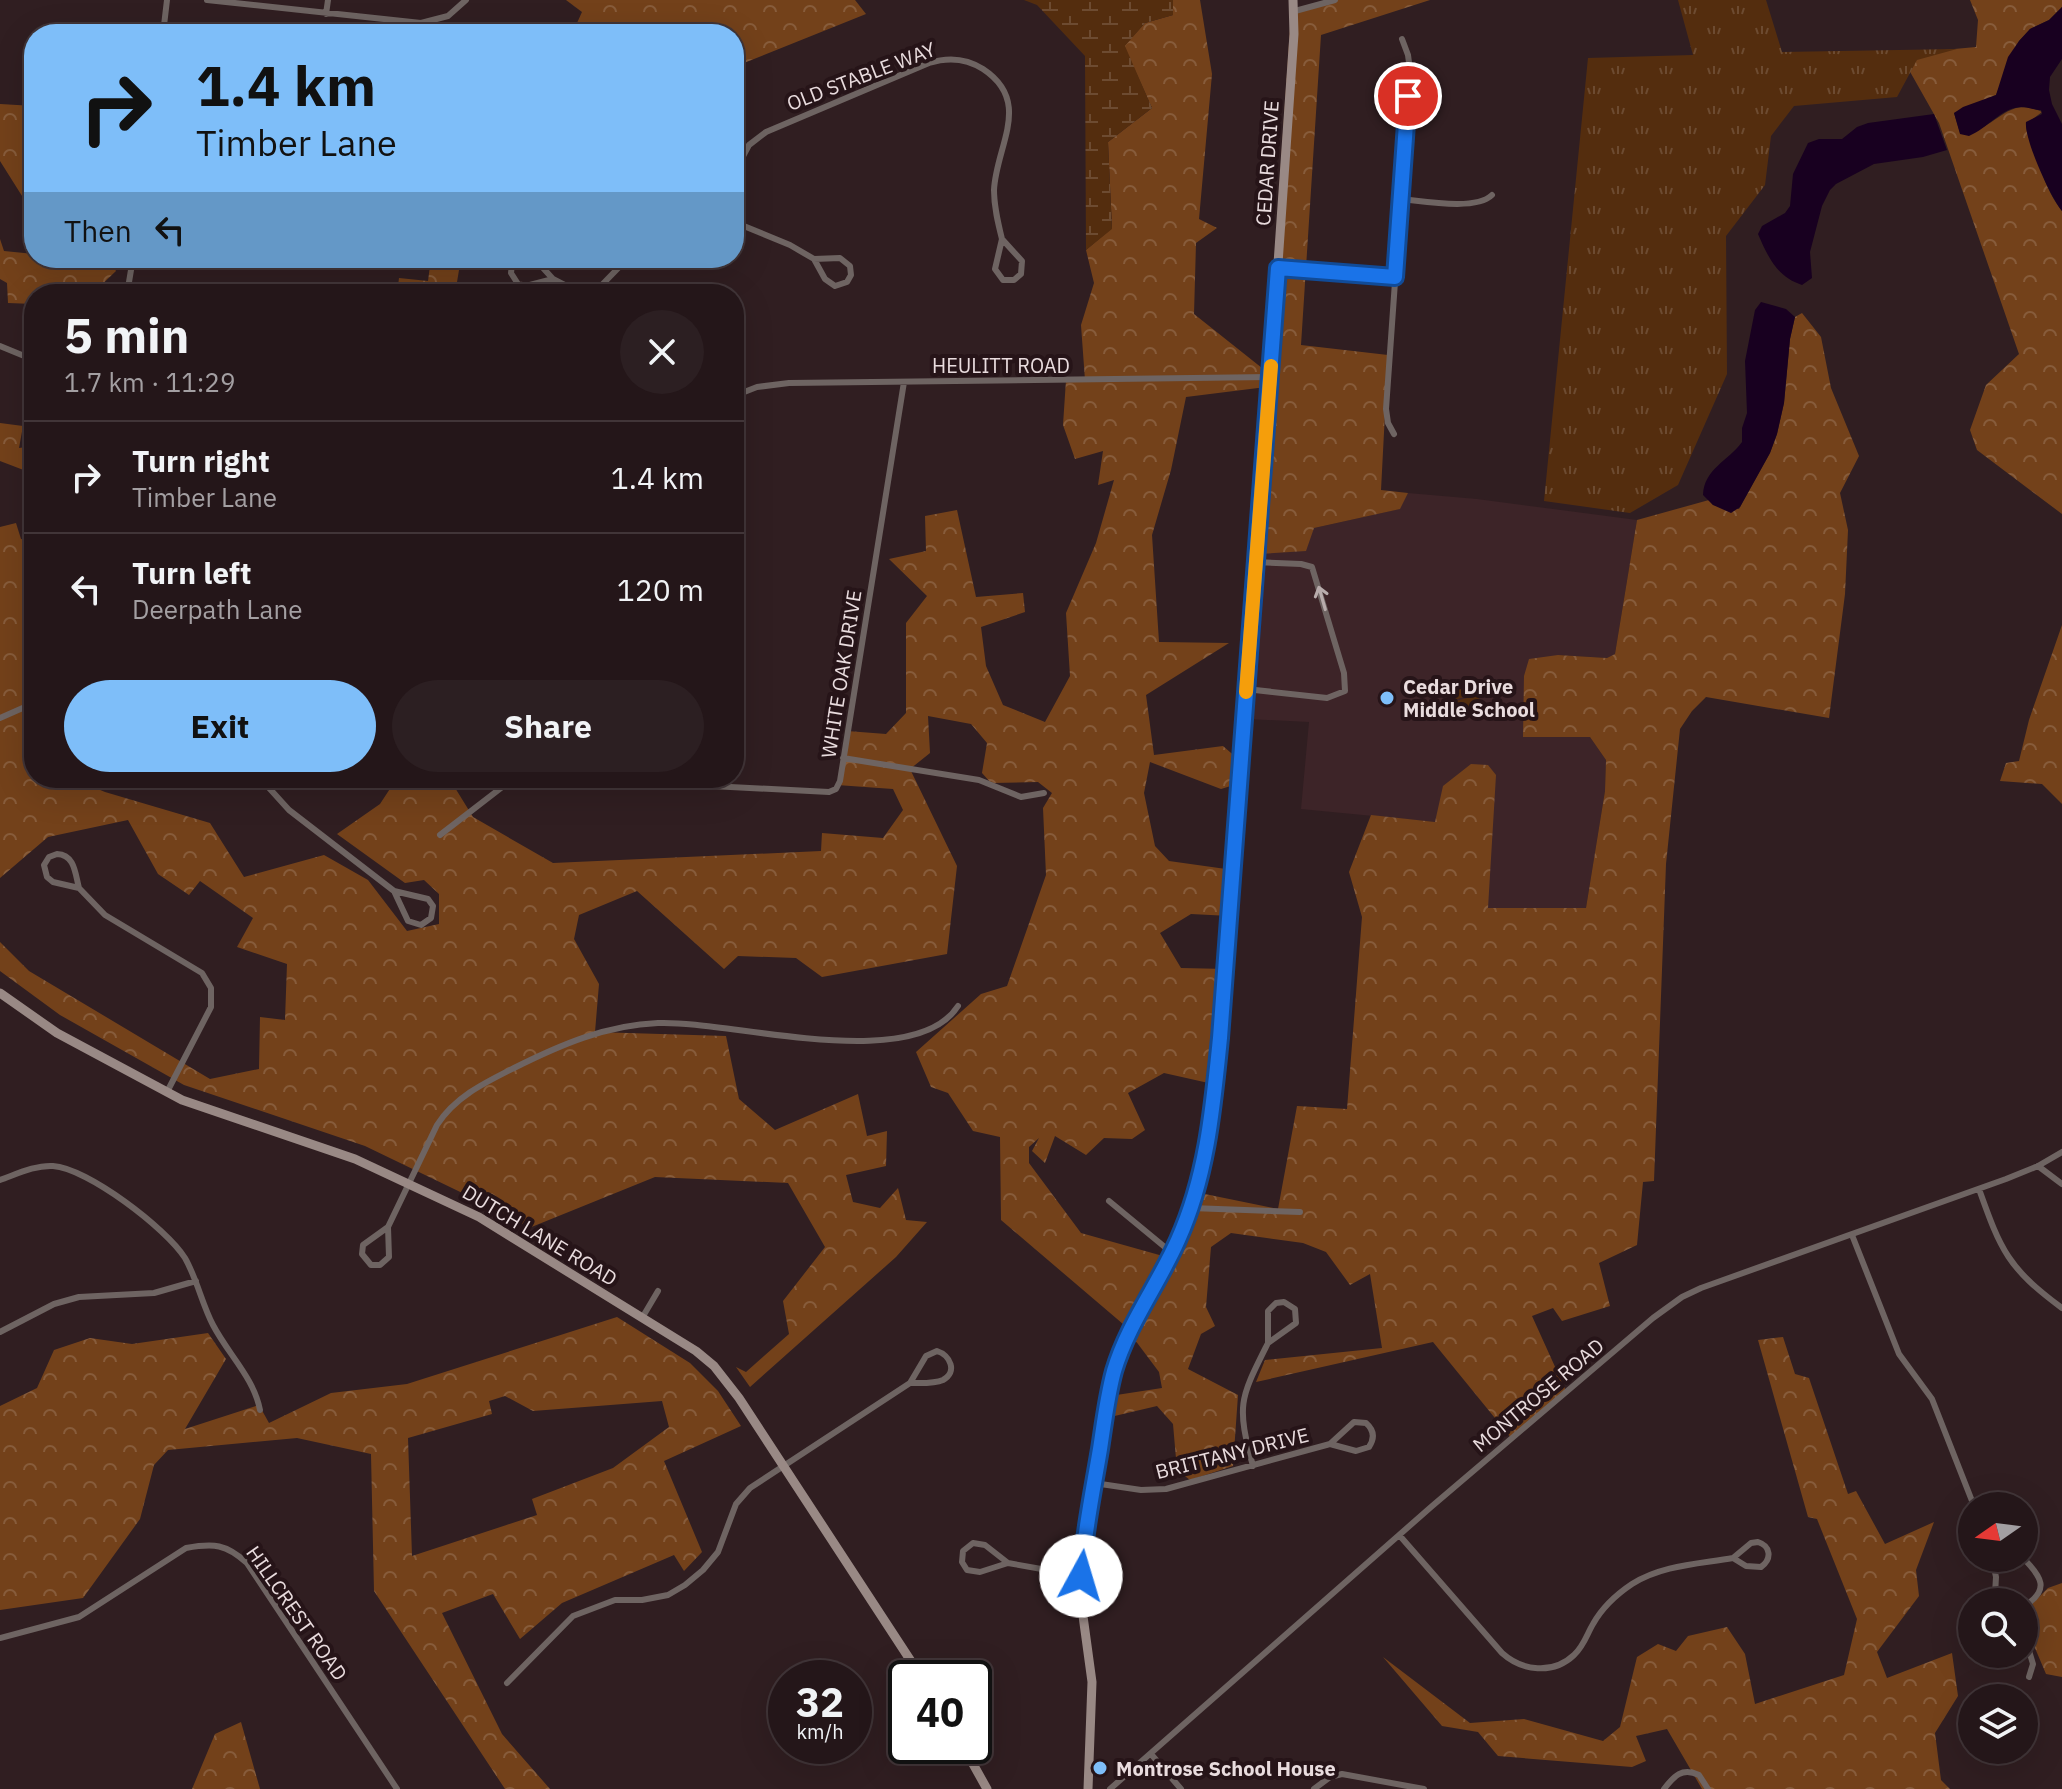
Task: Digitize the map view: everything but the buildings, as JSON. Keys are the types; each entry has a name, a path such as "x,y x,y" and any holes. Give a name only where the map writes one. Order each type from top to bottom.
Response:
{"street":[{"path":"164,24 167,0"},
{"path":"207,0 429,23 448,16 466,0"},
{"path":"326,14 328,0"},
{"name":"CEDAR DRIVE","path":"1088,1789 1092,1682 1080,1604 1081,1576 1083,1546 1114,1371 1135,1319 1172,1253 1191,1208 1206,1154 1216,1077 1278,268 1295,11 1293,0"},
{"path":"1295,11 1335,0"},
{"path":"1394,434 1386,409 1410,70 1402,39"},
{"name":"OLD STABLE WAY","path":"744,154 749,145 766,132 929,63 950,59 965,61 980,67 995,79 1008,103 1009,126 994,189 1002,239"},
{"path":"1401,199 1467,204 1487,200 1492,195"},
{"path":"744,226 790,245 814,259 832,285 843,285 850,278 851,271 846,261 814,259"},
{"path":"1002,239 1022,261 1021,274 1014,280 1003,280 995,269 1002,239"},
{"path":"543,268 563,284"},
{"path":"603,284 618,268"},
{"path":"1278,268 1395,277"},
{"path":"534,284 553,279"},
{"path":"0,346 24,356"},
{"name":"HEULITT ROAD","path":"744,392 779,383 1270,377"},
{"name":"WHITE OAK DRIVE","path":"744,785 829,792 839,784 904,382"},
{"path":"1246,689 1332,697 1345,691 1344,673 1312,567 1255,562"},
{"path":"0,718 24,707"},
{"path":"843,758 979,780 1021,797 1044,793"},
{"path":"269,788 289,810 394,891 428,899 433,906 431,918 421,925 408,921 394,891"},
{"path":"440,835 501,788"},
{"path":"79,888 49,879 44,870 47,859 57,854 69,857 79,888 105,915 193,966 209,982 211,1007 167,1092"},
{"name":"DUTCH LANE ROAD","path":"0,993 57,1033 167,1092 209,1110 355,1159 509,1233 696,1351 714,1366 739,1398 910,1660"},
{"path":"388,1227 363,1245 363,1258 371,1265 380,1265 389,1257 388,1227 437,1125 460,1098 544,1053 586,1036 632,1026 678,1023 809,1039 869,1042 936,1026 950,1018 958,1006"},
{"name":"MONTROSE ROAD","path":"1110,1789 1486,1459 1665,1308 1701,1288 1979,1189 2038,1166 2062,1152"},
{"path":"0,1180 48,1166 76,1173 151,1220 179,1249 196,1281 214,1327 255,1391 260,1410"},
{"path":"2038,1166 2062,1184"},
{"path":"1979,1189 1995,1234 2008,1259 2027,1281 2062,1308"},
{"path":"1109,1201 1172,1253"},
{"path":"1191,1208 1300,1212"},
{"path":"1852,1235 1899,1354 1932,1399 1969,1492"},
{"path":"0,1332 63,1301 98,1294 154,1293 196,1281"},
{"path":"642,1318 658,1291"},
{"path":"1253,1466 1242,1425 1242,1403 1268,1343 1268,1311 1276,1303 1289,1303 1297,1315 1296,1323 1268,1343"},
{"path":"507,1683 573,1616 615,1600 642,1600 668,1595 685,1585 718,1552 736,1504 750,1488 910,1383 929,1353 940,1352 948,1357 951,1370 944,1379 910,1383"},
{"name":"BRITTANY DRIVE","path":"1094,1483 1159,1490 1330,1444 1354,1422 1366,1423 1372,1430 1372,1443 1365,1450 1356,1451 1330,1444"},
{"path":"1400,1536 1502,1653 1515,1663 1538,1669 1556,1666 1576,1654 1604,1609 1633,1583 1669,1569 1733,1558 1753,1542 1765,1545 1769,1552 1765,1564 1758,1568 1746,1566 1733,1558"},
{"path":"1008,1563 974,1573 964,1567 961,1557 965,1547 978,1543 1008,1563 1081,1576"},
{"name":"HILLCREST ROAD","path":"0,1638 79,1617 186,1548 230,1548 247,1563 397,1789"},
{"path":"2038,1572 2041,1583 2038,1594"},
{"path":"2029,1677 2032,1668"},
{"path":"1151,1754 1181,1789"},
{"path":"973,1764 987,1789"},
{"path":"1664,1789 1674,1776 1688,1771 1703,1778 1708,1789"},
{"path":"1314,1789 1330,1777 1342,1774 1424,1789"}],"shaded area":[{"path":"2062,7 2062,59 2050,77 2049,90 2062,124 2062,211 2039,167 2026,130 2026,122 2042,114 2041,110 2014,108 1969,136 1960,134 1954,113 1996,95 2008,57 2019,41 2030,29 2049,20"},
{"path":"1934,114 1947,150 1874,164 1836,184 1822,206 1810,252 1812,278 1802,285 1786,277 1770,258 1758,234 1762,226 1785,213 1790,206 1793,174 1808,143 1819,139 1842,139 1868,123"},
{"path":"1761,302 1786,309 1795,317 1784,403 1770,453 1740,507 1731,513 1713,505 1703,495 1704,486 1712,472 1742,442 1747,413 1745,361 1755,310"},
{"name":"Cedar Drive Middle School","path":"1408,493 1637,520 1615,654 1607,658 1558,655 1590,737 1606,760 1605,791 1586,908 1487,908 1435,822 1301,809 1309,722 1248,719 1259,554 1314,528 1399,509"}],"green space":[{"path":"566,0 855,0 866,14 744,63 744,24 577,24 582,12"},
{"path":"1024,0 1173,0 1173,15 1145,23 1125,46 1152,108 1108,142 1112,229 1086,250 1085,56 1037,5"},
{"path":"1173,0 1200,0 1212,74 1199,219 1217,228 1196,243 1194,314 1267,372 1291,13 1333,0 1430,0 1321,35 1301,345 1388,355 1381,490 1408,493 1400,509 1314,528 1306,551 1259,554 1278,390 1258,388 1186,397 1171,470 1152,535 1159,642 1229,643 1146,695 1154,755 1223,746 1238,759 1237,784 1221,789 1150,762 1144,793 1155,846 1169,861 1233,870 1230,916 1191,914 1160,933 1181,968 1226,969 1213,1084 1164,1073 1128,1093 1145,1130 1132,1139 1104,1138 1086,1155 1055,1136 1045,1163 1032,1151 1039,1138 1029,1147 1029,1163 1081,1233 1170,1258 1195,1192 1278,1209 1297,1106 1347,1109 1362,917 1349,872 1371,815 1435,822 1443,786 1471,764 1488,765 1496,775 1488,908 1586,908 1605,791 1606,760 1590,737 1523,737 1524,676 1529,659 1558,655 1607,658 1615,654 1637,520 1709,500 1713,505 1739,509 1777,434 1784,403 1790,339 1795,317 1802,313 1821,337 1831,388 1859,456 1840,493 1848,530 1845,594 1829,718 1706,697 1680,729 1666,864 1654,1181 1643,1182 1637,1245 1599,1263 1610,1306 1562,1321 1553,1308 1532,1316 1566,1391 1512,1439 1433,1342 1256,1382 1265,1360 1382,1348 1370,1274 1350,1285 1326,1252 1303,1243 1231,1233 1211,1247 1206,1307 1215,1326 1201,1334 1188,1369 1238,1395 1233,1466 1190,1480 1177,1470 1173,1424 1157,1406 1106,1418 1110,1396 1162,1388 1159,1372 1123,1324 1001,1220 1000,1137 973,1131 948,1093 931,1087 916,1052 981,994 1007,986 1046,875 1043,808 1052,793 1038,782 991,783 982,773 987,743 971,724 928,716 930,753 910,769 957,866 947,954 822,977 796,958 738,956 724,969 637,891 579,915 574,939 599,984 595,1032 726,1036 739,1099 775,1130 858,1094 867,1136 887,1131 886,1166 846,1175 853,1202 880,1208 898,1188 906,1220 927,1222 896,1257 750,1387 736,1367 746,1372 789,1334 783,1301 825,1247 788,1183 655,1177 529,1228 365,1146 184,1085 60,1015 0,971 0,942 29,971 210,1079 259,1069 260,1017 285,1020 287,964 237,947 253,918 200,881 189,895 158,874 128,820 48,837 0,878 0,527 16,523 21,539 24,539 24,788 95,788 210,823 244,877 324,855 368,880 407,931 439,924 439,894 424,880 405,883 337,834 380,804 390,788 455,788 473,817 553,863 821,851 822,833 883,838 903,810 893,789 837,785 847,731 886,734 906,713 906,623 927,596 889,559 926,551 925,516 957,510 976,597 1023,593 1025,612 981,627 986,666 1003,705 1045,722 1070,676 1066,613 1096,543 1114,480 1098,485 1103,451 1075,459 1063,425 1066,380 1085,380 1081,325 1094,283 1086,250 1112,228 1108,142 1152,108 1124,46 1145,23 1173,15"},
{"path":"1678,0 1766,0 1782,52 1957,49 1917,60 1897,97 1794,106 1771,136 1765,185 1726,236 1727,374 1678,485 1630,513 1544,501 1588,58 1693,55"},
{"path":"1970,0 2062,0 2062,7 2049,20 2030,29 2019,41 1996,95 1954,113 1960,133 1983,127 2018,108 2042,112 2026,124 2045,182 2062,211 2062,514 1977,450 1970,430 1986,385 2019,354 1939,123 1900,54 1976,47 1978,20"},
{"path":"0,104 24,105 24,199 0,161"},
{"path":"0,239 4,251 24,253 24,268 114,268 116,271 102,284 24,284 24,304 8,303 7,283 0,279"},
{"path":"430,268 459,268 457,284 398,284 399,278 428,281"},
{"path":"0,423 23,426 19,448 24,447 24,470 0,461"},
{"path":"2062,625 2062,804 2042,784 2000,781 2006,763 2019,761 2029,720"},
{"path":"1474,679 1478,693 1451,701 1448,686"},
{"path":"1478,695 1482,709 1456,717 1452,702"},
{"path":"617,1317 690,1363 718,1391 741,1426 664,1461 702,1552 684,1571 674,1555 562,1603 520,1639 493,1594 442,1613 502,1734 550,1789 505,1789 374,1591 371,1454 297,1438 168,1450 154,1465 140,1519 83,1598 0,1610 0,1406 37,1388 54,1350 90,1338 132,1344 208,1333 226,1359 185,1429 259,1405 269,1423 331,1393 407,1384","holes":["505,1396 533,1411 662,1401 669,1427 613,1468 532,1499 537,1515 412,1556 408,1438 492,1414 489,1401"]},
{"path":"1783,1337 1795,1374 1809,1378 1848,1494 1856,1491 1885,1544 1934,1522 1916,1570 1919,1596 1877,1652 1887,1678 1952,1653 1958,1696 1935,1733 1941,1780 1950,1789 1702,1789 1667,1729 1636,1736 1646,1761 1632,1767 1498,1756 1478,1732 1442,1726 1383,1657 1470,1723 1524,1719 1603,1741 1620,1727 1637,1657 1658,1644 1676,1651 1688,1636 1727,1627 1745,1654 1755,1704 1844,1675 1857,1619 1817,1519 1808,1517 1758,1340"},
{"path":"2062,1583 2062,1677 2046,1674 2038,1655 2038,1598 2048,1588"},
{"path":"241,1722 260,1789 192,1789 215,1734"}],"slow traffic":[{"path":"1246,692 1271,366"}],"place":[{"name":"Cedar Drive Middle School","path":"1387,698"},
{"name":"Montrose School House","path":"1100,1768"}],"route":[{"path":"1081,1576 1083,1546 1114,1371 1135,1319 1184,1226 1202,1170 1211,1124 1278,268 1395,277 1408,96"}]}
